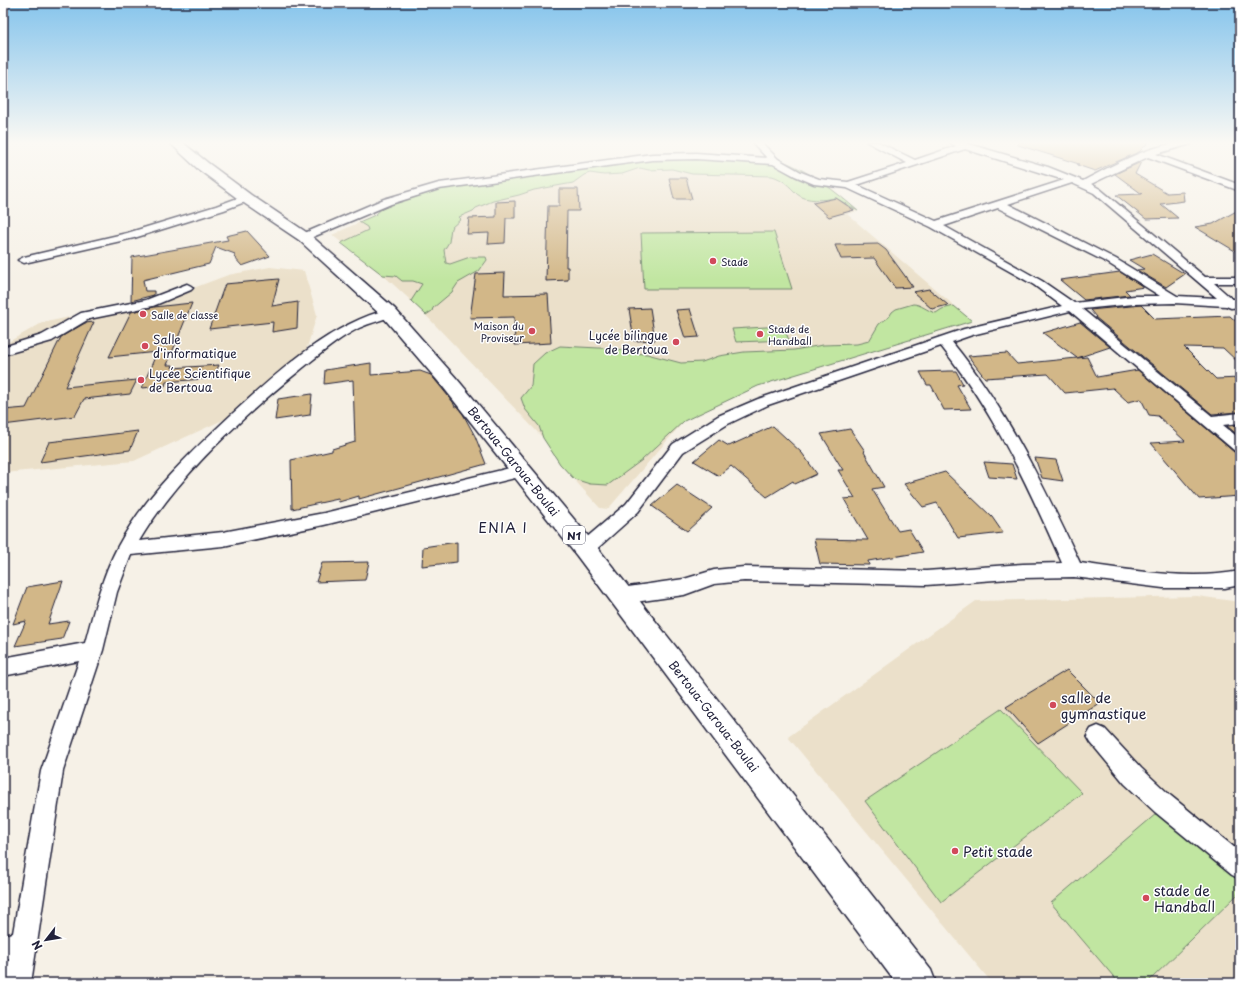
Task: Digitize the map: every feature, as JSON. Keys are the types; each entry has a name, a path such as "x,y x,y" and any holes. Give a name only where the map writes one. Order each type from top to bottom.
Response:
{"highway":[{"name":"Bertoua-Garoua-Boulai","path":"233,188 304,237 388,313 450,383 585,549 918,983"}],"street":[{"path":"304,237 397,198 431,188"},
{"path":"855,188 935,225 1038,283 1072,307 1240,447"},
{"path":"935,225 1048,188"},
{"path":"1091,188 1097,191 1202,280 1234,302 1240,311"},
{"path":"24,260 130,236 220,208 246,198"},
{"path":"999,204 1112,261 1174,299"},
{"path":"1202,280 1240,280"},
{"path":"3,351 48,338 74,321 92,314 149,303 188,288"},
{"path":"585,549 632,508 678,448 722,420 763,402 968,332 1072,307 1134,300 1174,299 1234,302"},
{"path":"18,983 14,946 52,771 93,650 108,592 125,549 147,513 193,459 269,388 324,345 354,326 388,313"},
{"path":"944,341 982,391 1011,440 1040,496 1074,570"},
{"path":"1208,421 1240,418"},
{"path":"125,549 223,539 324,519 522,471"},
{"path":"621,596 684,587 714,577 744,574 926,578 1023,571 1074,570 1163,581 1225,581 1240,578"},
{"path":"3,667 93,650"},
{"path":"1098,736 1133,776 1163,804 1240,867"}],"shaded area":[{"name":"Lycée bilingue de Bertoua","path":"466,188 831,188 858,211 847,214 972,321 758,386 684,421 608,509 600,508 560,464 543,438 418,307 383,275 332,235 375,215 388,203"},
{"name":"Lycée Scientifique de Bertoua","path":"270,267 304,271 317,315 305,354 253,406 134,461 3,473 3,345 42,323 180,293 228,275"},
{"path":"1197,596 1240,602 1240,983 992,983 788,737 976,601"}],"green space":[{"path":"440,188 545,188 493,201 459,217 461,219 451,228 449,242 444,250 446,263 450,264 470,257 486,257 487,260 479,271 458,283 452,292 426,315 411,301 422,284 413,281 402,281 396,276 383,275 341,243 368,230 367,227 359,222 375,215 388,203 419,191"},
{"path":"790,188 829,188 858,211 836,198 816,200 801,197"},
{"name":"Stade","path":"774,232 792,289 644,289 641,233"},
{"path":"913,304 919,305 936,313 942,309 954,306 972,321 758,386 684,421 642,460 608,485 590,484 574,479 560,464 543,438 539,426 525,409 521,398 531,386 533,364 545,353 560,346 618,349 630,353 647,354 681,363 702,362 719,356 744,352 794,350 823,345 857,344 869,341 879,324 889,317 896,309"},
{"name":"Stade de Handball","path":"783,326 789,340 736,342 732,329"},
{"name":"Petit stade","path":"1001,709 1082,793 941,902 865,801"},
{"name":"stade de Handball","path":"1163,808 1240,883 1240,892 1147,983 1119,983 1051,903"}],"building":[{"path":"671,188 689,188 692,199 674,199"},
{"path":"1134,188 1159,188 1167,193 1183,192 1184,201 1161,204 1178,218 1146,219 1116,195 1142,194"},
{"path":"559,189 578,189 579,211 567,211 566,267 568,267 568,280 546,281 548,206 559,206"},
{"path":"836,198 854,210 829,217 813,203"},
{"path":"515,201 515,218 506,218 505,243 488,244 489,233 467,234 469,218 496,217 496,202"},
{"path":"1240,209 1240,254 1195,227 1213,224"},
{"path":"247,231 270,256 242,266 234,257 235,254 216,247 209,264 143,280 145,291 154,291 154,295 131,301 132,257 228,240 226,236"},
{"path":"878,244 886,250 913,287 895,288 874,258 841,259 835,245"},
{"path":"1152,254 1185,274 1166,287 1137,270 1144,269 1129,260"},
{"path":"1120,272 1144,287 1125,290 1130,295 1084,300 1060,280"},
{"path":"505,273 504,295 548,294 551,343 515,345 514,317 470,318 476,274"},
{"path":"279,279 272,306 298,302 297,328 272,332 273,322 209,329 225,284"},
{"path":"929,289 948,305 932,309 913,292"},
{"path":"192,303 167,365 173,365 172,368 219,365 213,378 166,382 165,386 142,388 157,352 109,357 131,312 154,307"},
{"path":"1141,305 1155,319 1230,316 1240,325 1240,364 1223,348 1184,347 1216,379 1240,378 1240,412 1212,414 1095,317 1090,310"},
{"path":"650,308 655,340 634,341 629,309"},
{"path":"690,309 699,337 685,338 676,310"},
{"path":"94,322 65,387 137,380 130,394 84,399 75,416 3,425 3,410 26,408 61,337 85,323"},
{"path":"1080,322 1110,347 1077,358 1043,333"},
{"path":"1007,353 1017,364 1087,357 1097,377 1138,370 1234,452 1240,453 1240,496 1199,499 1151,443 1185,441 1158,416 1149,415 1141,399 1128,402 1113,388 1065,393 1048,374 985,378 968,356"},
{"path":"371,363 371,375 420,371 431,375 453,402 455,407 457,406 463,414 475,436 486,464 359,499 359,496 339,502 338,499 292,509 291,460 332,451 332,449 355,442 353,380 324,384 325,370"},
{"path":"956,371 963,384 957,385 971,409 944,410 931,385 927,385 920,372"},
{"path":"312,394 310,415 275,420 278,399"},
{"path":"1240,425 1240,437 1227,426"},
{"path":"773,426 802,453 817,474 795,484 793,481 767,497 731,466 719,476 694,461 719,440 729,446"},
{"path":"850,429 865,451 864,452 884,487 872,489 898,531 909,529 923,552 868,561 869,565 820,564 814,539 868,540 844,499 855,498 838,470 843,470 821,434"},
{"path":"138,431 130,450 40,462 49,442"},
{"path":"1035,458 1056,460 1063,481 1042,478"},
{"path":"984,462 1012,464 1017,479 989,477"},
{"path":"945,472 992,517 1003,533 958,538 937,503 923,507 904,484"},
{"path":"677,485 712,508 687,531 652,506"},
{"path":"457,542 457,562 422,566 423,547"},
{"path":"369,562 365,580 316,582 322,563"},
{"path":"63,581 48,624 69,621 62,639 15,646 26,621 13,624 27,587"},
{"name":"salle de gymnastique","path":"1067,670 1100,703 1038,743 1006,707"}],"place":[{"name":"Stade","path":"713,261"},
{"name":"Salle de classe","path":"143,314"},
{"name":"Maison du Proviseur","path":"532,331"},
{"name":"Stade de Handball","path":"760,334"},
{"name":"Lycée bilingue de Bertoua","path":"676,342"},
{"name":"Salle d'informatique","path":"145,346"},
{"name":"Lycée Scientifique de Bertoua","path":"141,380"},
{"name":"salle de gymnastique","path":"1053,705"},
{"name":"Petit stade","path":"955,851"},
{"name":"stade de Handball","path":"1146,898"}],"district":[{"name":"ENIA I","path":"503,527"}]}
